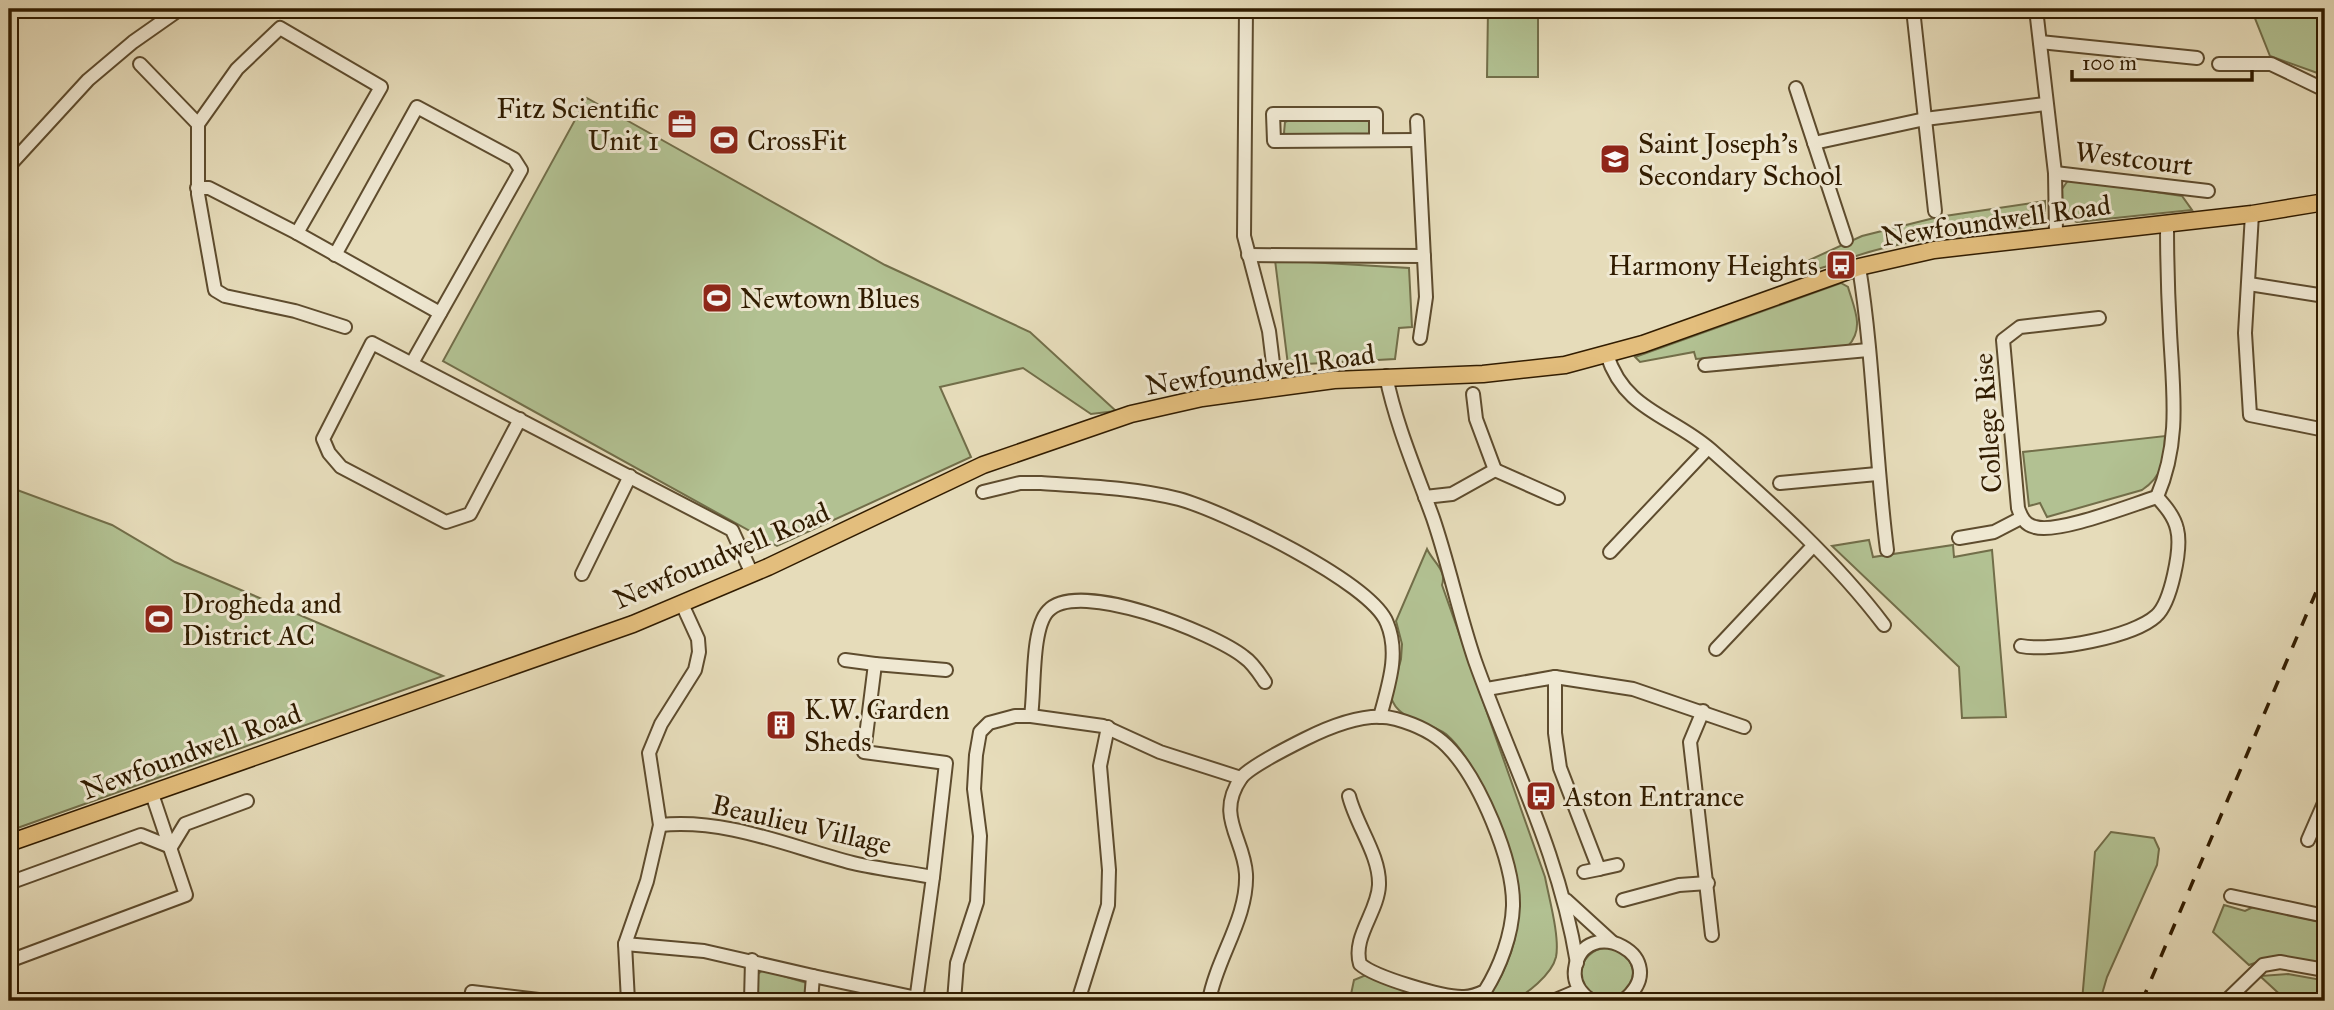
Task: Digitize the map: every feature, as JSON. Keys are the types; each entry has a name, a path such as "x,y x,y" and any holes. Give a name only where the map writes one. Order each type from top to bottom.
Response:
{"main road":[{"name":"Newfoundwell Road","path":"9,843 682,604 752,574 983,465 1065,434 1202,398 1386,376 1530,370 1607,355 1859,267 1934,250 2056,234 2252,214 2325,202"}],"street":[{"path":"9,166 88,80 133,42 180,9"},
{"path":"1246,9 1244,186 1248,255 1269,331 1276,388"},
{"path":"1389,11 1417,9"},
{"path":"1913,9 1935,211"},
{"name":"Westcourt","path":"2036,9 2055,173 2056,234"},
{"path":"297,233 381,88 280,28 237,69 198,124 197,188 215,290 225,296 295,311 345,327"},
{"path":"2040,42 2197,58"},
{"path":"140,64 198,124"},
{"path":"2220,64 2271,64 2325,90"},
{"path":"1796,88 1846,240"},
{"path":"1814,143 1925,119 2045,104"},
{"path":"335,255 417,107 514,159 522,170 412,363"},
{"path":"1376,140 1376,114 1273,114 1274,141 1417,140"},
{"path":"1417,121 1426,297 1420,338"},
{"name":"Westcourt","path":"2055,173 2208,191"},
{"path":"197,188 209,188 297,233 440,313"},
{"path":"2252,214 2245,333 2250,415 2325,430"},
{"path":"2021,646 2036,649 2066,647 2128,630 2159,615 2166,601 2178,545 2177,528 2157,497 2169,468 2175,396 2167,224"},
{"path":"1248,255 1424,256"},
{"path":"1859,267 1866,308 1877,474 1887,550"},
{"path":"2249,284 2325,296"},
{"name":"College Rise","path":"2099,318 2020,327 2003,340 2021,518 2038,528 2052,528 2157,497"},
{"path":"520,419 470,514 446,522 341,467 329,453 324,439 372,343 520,419 732,530 752,574"},
{"path":"1704,365 1868,350"},
{"path":"1607,355 1614,378 1626,393 1708,448 1851,581 1884,625"},
{"path":"1386,376 1391,401 1487,689 1536,813 1566,900 1577,963 1575,981 1579,990 1592,1001"},
{"path":"1473,394 1476,419 1495,470 1558,498"},
{"path":"1610,552 1708,448"},
{"path":"1425,497 1452,494 1495,470"},
{"path":"1780,483 1877,474"},
{"path":"582,574 629,476"},
{"path":"983,492 1020,483 1041,483 1177,499 1229,517 1326,570 1372,600 1388,623 1393,661 1380,717"},
{"name":"College Rise","path":"1959,538 1994,532 2021,518"},
{"path":"1716,649 1813,546"},
{"path":"1031,716 1037,632 1050,609 1068,601 1136,609 1164,617 1231,648 1247,659 1265,682"},
{"path":"628,1001 625,944 647,881 660,825 649,754 661,724 695,670 699,652 698,639 682,604"},
{"path":"845,660 946,670"},
{"path":"625,944 704,951 752,960 916,1000 946,763 864,752 875,664"},
{"path":"1487,689 1555,677 1633,689 1744,727"},
{"path":"1555,677 1555,733 1560,768 1599,869"},
{"path":"1703,711 1690,742 1712,935"},
{"path":"954,1001 957,963 977,902 979,836 974,789 980,732 989,723 999,719 1031,716 1108,727 1160,752 1241,778"},
{"path":"1209,1001 1213,979 1236,922 1246,875 1229,822 1230,809 1241,778 1272,757 1312,736 1380,717 1396,719 1419,728 1446,745 1470,777 1491,823 1505,862 1513,905 1501,959 1485,991 1464,997 1445,995 1376,974 1360,964 1358,947 1377,897 1379,874 1349,796"},
{"path":"1078,1001 1108,905 1109,870 1100,766 1108,727"},
{"path":"9,961 186,895 152,794"},
{"path":"171,847 185,824 247,801"},
{"path":"2308,841 2325,801"},
{"name":"Beaulieu Village","path":"660,825 714,825 783,841 854,863 933,877"},
{"path":"9,883 141,835 171,847"},
{"path":"1584,872 1617,864"},
{"path":"1623,900 1679,885 1708,883"},
{"path":"2231,896 2325,916"},
{"path":"1566,900 1612,942 1626,947 1636,959 1638,982 1632,993 1623,1001"},
{"path":"1577,963 1582,953 1594,944 1612,942"},
{"path":"751,1001 752,960"},
{"path":"2226,1001 2263,965 2280,962 2325,970"},
{"path":"811,1001 813,976"},
{"path":"1553,1001 1579,990"},
{"path":"470,1001 472,992 547,1001"}],"green space":[{"path":"1488,9 1538,9 1538,77 1487,77"},
{"path":"2210,9 2325,9 2325,73 2323,75 2270,56 2254,16"},
{"name":"Newtown Blues","path":"587,98 885,265 1030,332 1116,411 1091,414 1023,368 940,387 971,457 777,546 443,361"},
{"path":"1292,119 1366,119 1372,123 1372,131 1367,136 1289,136 1284,133 1285,122"},
{"path":"2069,179 2182,196 2192,210 2077,222 2068,217 2064,210 2062,189"},
{"path":"2045,201 2045,217 2039,226 1921,240 1875,250 1815,269 1792,268 1862,236 1938,217"},
{"path":"1275,260 1409,268 1412,327 1399,328 1395,359 1288,365"},
{"path":"1841,283 1848,287 1857,318 1856,332 1848,346 1696,359 1694,352 1640,362 1635,357"},
{"path":"2165,436 2161,467 2154,479 2142,490 2047,517 2040,503 2029,506 2023,452"},
{"name":"Drogheda and District AC","path":"9,487 112,525 175,562 443,676 9,831"},
{"path":"1869,540 1873,557 1953,545 1954,557 1992,550 2006,717 1962,718 1959,667 1832,546"},
{"path":"1427,549 1443,575 1442,585 1545,877 1554,917 1557,949 1554,964 1531,989 1506,1002 1477,1001 1495,986 1514,944 1518,904 1504,847 1476,775 1459,748 1446,734 1399,711 1391,697 1402,644 1396,621"},
{"path":"2111,832 2154,838 2159,849 2157,865 2107,977 2100,1001 2082,1001 2095,852"},
{"path":"2224,905 2245,911 2253,907 2325,923 2325,965 2275,956 2249,965 2213,932"},
{"path":"1607,948 1617,950 1625,956 1631,964 1631,984 1625,992 1617,998 1607,1000 1597,998 1589,992 1583,984 1581,974 1583,964 1589,956 1597,950"},
{"path":"763,970 807,983 803,1001 757,1001 758,974"},
{"path":"2288,974 2322,980 2325,1001 2287,1001 2260,976"},
{"path":"1366,975 1456,1001 1350,999 1354,980"}],"railway":[{"path":"2142,1001 2325,571"}],"place":[{"name":"Fitz Scientific Unit 1","path":"682,124"},
{"name":"CrossFit","path":"724,140"},
{"name":"Saint Joseph's Secondary School","path":"1615,159"},
{"name":"Harmony Heights","path":"1841,265"},
{"name":"Newtown Blues","path":"717,298"},
{"name":"Drogheda and District AC","path":"159,619"},
{"name":"K.W. Garden Sheds","path":"781,725"},
{"name":"Aston Entrance","path":"1541,796"}]}
